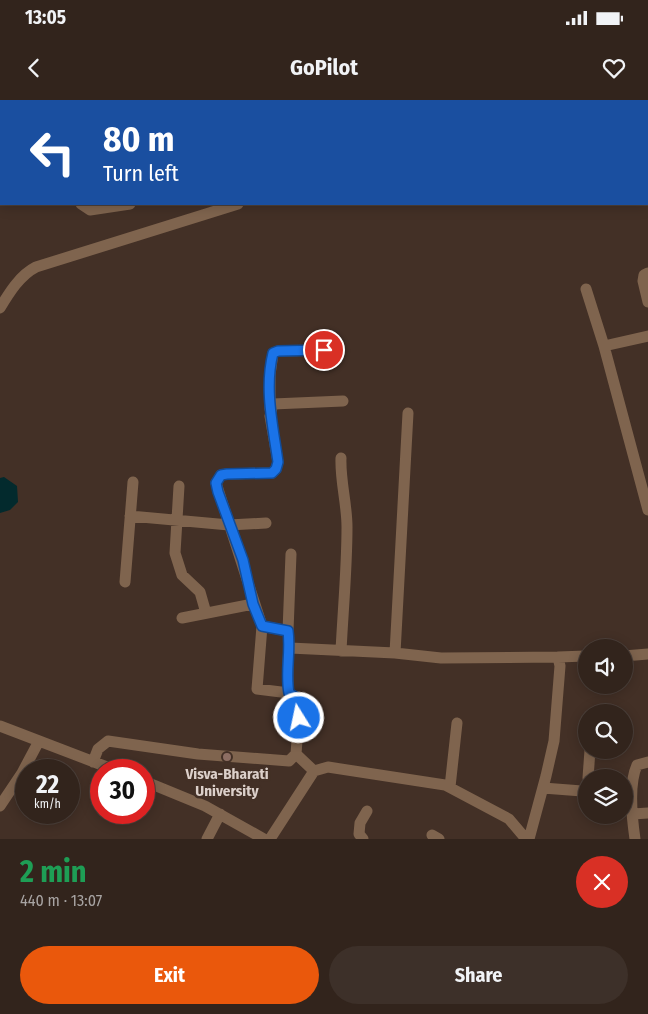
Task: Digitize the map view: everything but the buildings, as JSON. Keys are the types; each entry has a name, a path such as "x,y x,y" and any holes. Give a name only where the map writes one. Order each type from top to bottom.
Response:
{"street":[{"path":"82,205 90,210 123,205"},
{"path":"0,308 17,283 36,267 235,205"},
{"path":"648,273 644,275 643,281 648,302"},
{"path":"586,290 604,346 648,510"},
{"path":"604,346 648,336"},
{"path":"94,759 98,750 108,741 198,754 280,761 289,761 296,754 300,700 289,693 257,689 262,626 253,604 243,560 218,492 217,478 227,474 272,473 276,469 278,462 270,409 270,375 273,353 278,351 324,350"},
{"path":"270,409 273,404 278,402 343,401"},
{"path":"396,653 408,413"},
{"path":"342,458 340,471 345,493 347,528 342,651"},
{"path":"125,582 133,482"},
{"path":"179,486 174,544 177,561 182,575 200,592 206,614"},
{"path":"130,516 229,525 266,522"},
{"path":"289,693 290,648 288,631 291,554"},
{"path":"182,618 253,604"},
{"path":"262,626 288,631"},
{"path":"290,648 396,653 441,658 578,656"},
{"path":"633,655 648,654"},
{"path":"270,839 314,772 328,767 450,787 508,819 527,839 543,788 554,741 560,666 558,657"},
{"path":"450,787 457,723"},
{"path":"0,726 90,761"},
{"path":"0,806 22,773 39,742"},
{"path":"296,754 314,772"},
{"path":"635,839 633,814 635,769 637,765 648,762"},
{"path":"155,786 220,814 264,839"},
{"path":"543,788 578,791"},
{"path":"363,839 359,834 359,829 367,811"},
{"path":"633,814 648,813"},
{"path":"207,839 220,814"}],"water":[{"path":"4,477 17,486 18,502 10,510 0,513 0,478"}],"place":[{"name":"Visva-Bharati University","path":"227,757"}],"route":[{"path":"299,718 300,700 289,693 288,686 290,648 288,631 262,626 259,620 253,604 243,560 216,483 217,478 221,475 272,473 276,469 278,462 270,416 270,375 273,353 278,351 324,350"}]}
